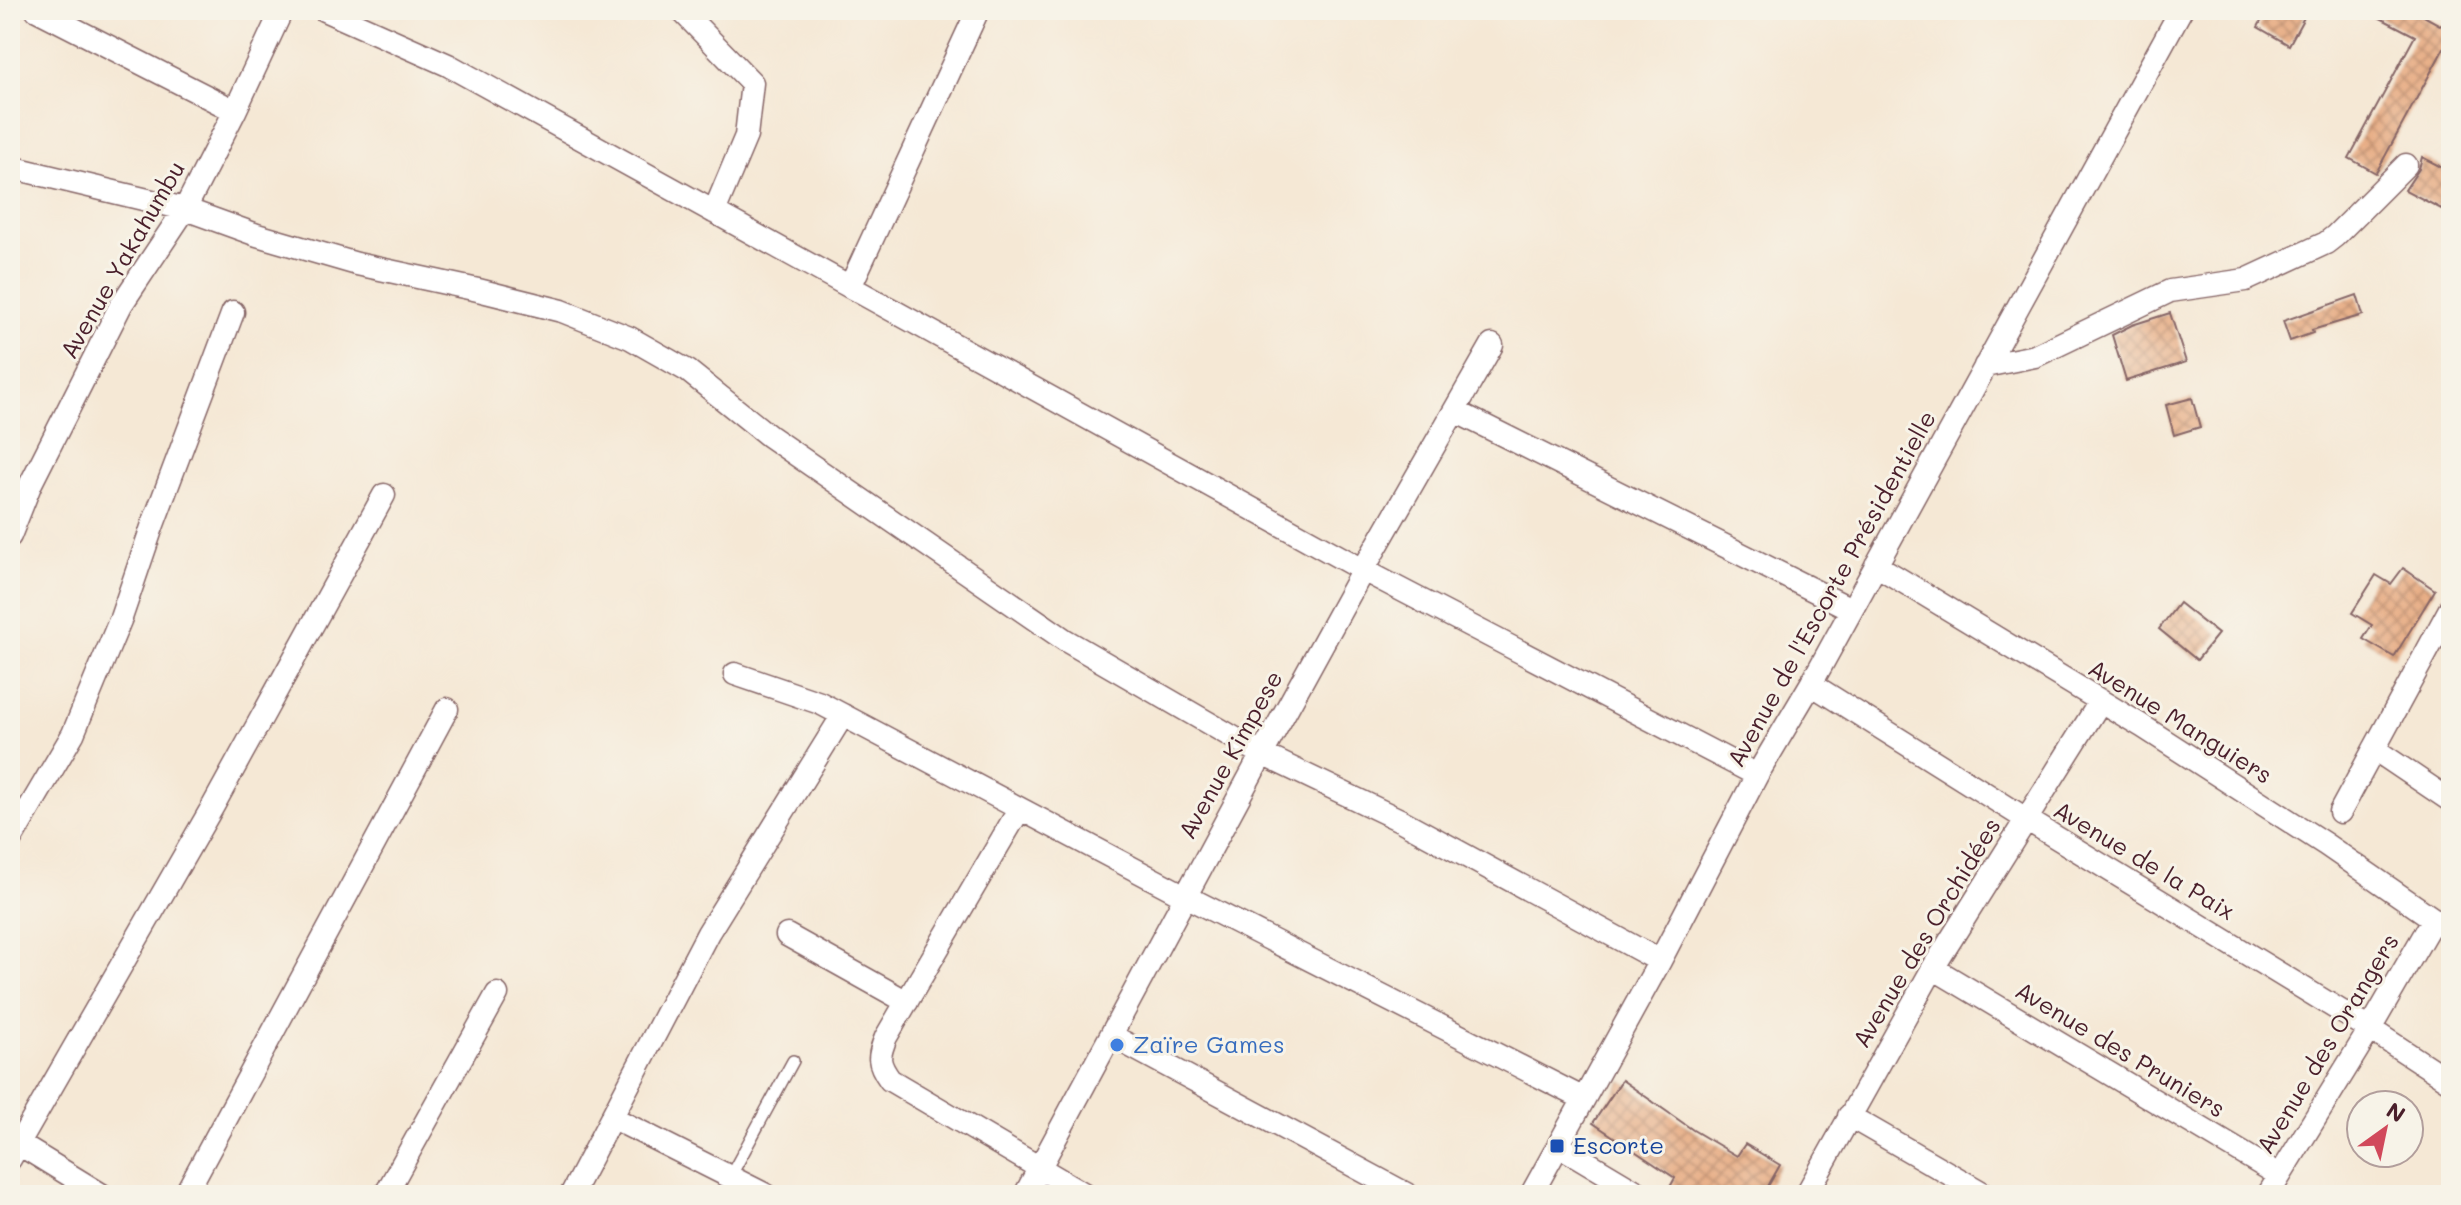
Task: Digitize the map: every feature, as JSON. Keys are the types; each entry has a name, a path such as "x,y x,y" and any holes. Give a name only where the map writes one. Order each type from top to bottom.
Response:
{"street":[{"path":"37,10 235,111"},
{"name":"Avenue Yakahumbu","path":"10,536 31,483 121,305 185,209 282,10"},
{"path":"324,10 448,65 1363,570 1757,775"},
{"path":"681,10 752,83 746,136 714,212"},
{"path":"850,287 978,10"},
{"name":"Avenue de l'Escorte Présidentielle","path":"1531,1195 1660,961 1757,775 1811,684 2181,10"},
{"path":"1985,366 2035,356 2170,291 2246,280 2326,243 2406,165"},
{"path":"10,167 185,209 257,235 357,264 562,311 630,338 688,371 769,436 1065,640 1262,754 1400,820 1660,961"},
{"path":"10,841 73,734 121,618 233,312"},
{"name":"Avenue Kimpese","path":"1025,1195 1363,570 1492,345"},
{"path":"1455,411 1851,609"},
{"path":"102,1195 14,1152 213,806 384,495"},
{"name":"Avenue Manguiers","path":"1876,565 2142,726 2325,844 2442,926"},
{"path":"2340,812 2451,607"},
{"path":"735,674 820,703 1019,810 1584,1099"},
{"name":"Avenue de la Paix","path":"1811,684 2451,1082"},
{"name":"Avenue des Orchidées","path":"1806,1195 1933,968 2100,702"},
{"path":"185,1195 447,709"},
{"path":"571,1195 708,933 843,715"},
{"path":"2374,749 2451,801"},
{"path":"1019,810 886,1037 879,1054 881,1068 890,1080 1086,1195"},
{"name":"Avenue des Orangers","path":"2273,1185 2370,1029 2442,926"},
{"path":"787,935 907,1002"},
{"name":"Avenue des Pruniers","path":"1933,968 2273,1185"},
{"path":"385,1195 497,994"},
{"path":"1112,1036 1408,1195"},
{"path":"1849,1116 1986,1195"},
{"path":"613,1118 766,1195"},
{"path":"1560,1146 1642,1195"}],"lane":[{"path":"730,1177 793,1061"}],"building":[{"path":"2267,10 2308,10 2289,45 2258,27"},
{"path":"2365,10 2413,10 2451,31 2376,173 2349,158 2415,36"},
{"path":"2422,157 2451,172 2451,214 2405,190 2419,169"},
{"path":"2357,295 2363,315 2312,330 2313,333 2290,341 2283,321"},
{"path":"2170,313 2186,362 2126,381 2112,335"},
{"path":"2192,398 2200,427 2174,435 2166,405"},
{"path":"2403,568 2435,590 2394,657 2363,639 2372,625 2352,613 2376,575 2391,584"},
{"path":"2179,603 2218,634 2197,660 2159,629"},
{"path":"1622,1080 1693,1130 1737,1156 1745,1144 1780,1165 1763,1195 1683,1195 1670,1187 1675,1178 1593,1123"}],"place":[{"name":"Zaïre Games","path":"1117,1045"},
{"name":"Escorte","path":"1557,1146"}]}
